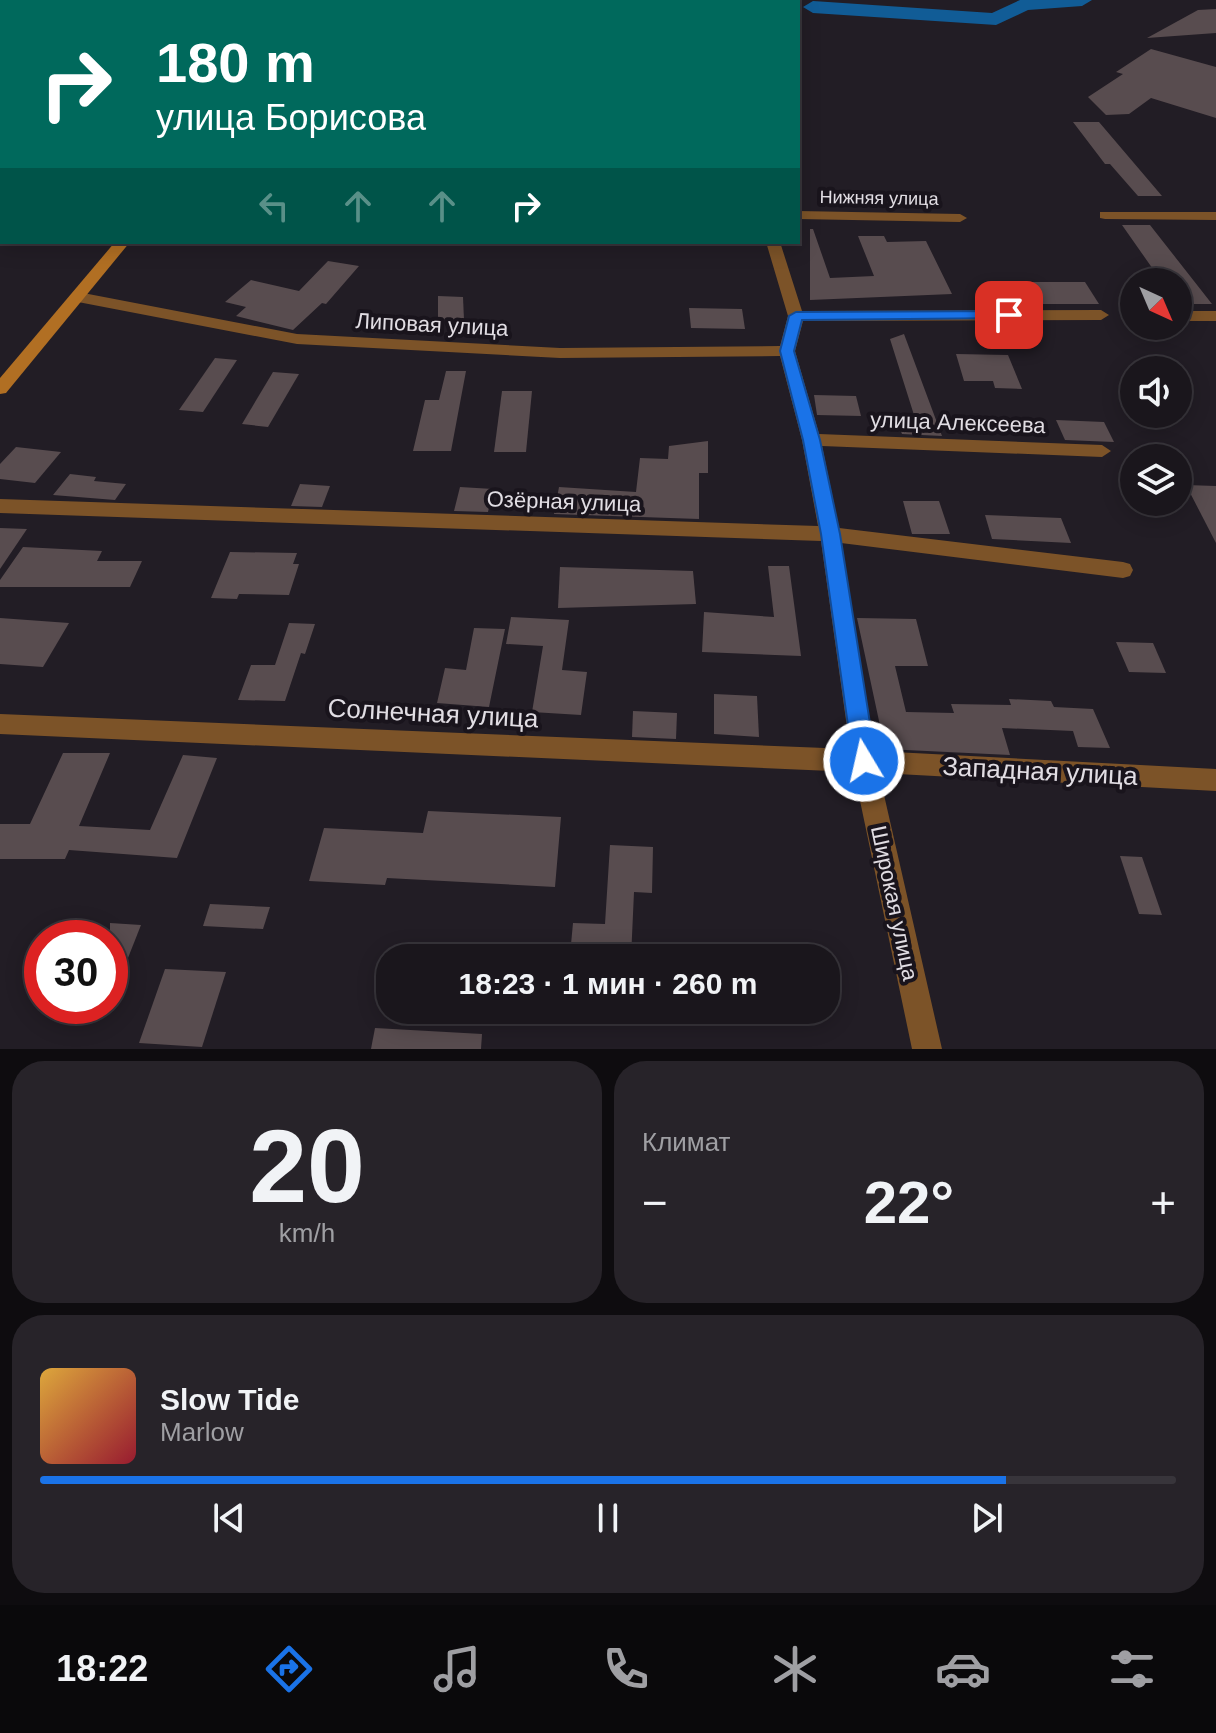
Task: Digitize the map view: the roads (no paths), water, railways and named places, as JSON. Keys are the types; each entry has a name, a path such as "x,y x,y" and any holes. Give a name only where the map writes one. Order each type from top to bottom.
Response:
{"main road":[{"path":"0,389 121,244"}],"street":[{"name":"Нижняя улица","path":"800,215 960,218"},
{"path":"1105,215 1216,216"},
{"path":"774,244 796,316 1101,315"},
{"name":"Липовая улица","path":"78,297 297,339 560,353 787,351"},
{"name":"Широкая улица","path":"796,316 787,351 811,440 830,534 864,761 927,1049"},
{"path":"1192,316 1216,316"},
{"name":"улица Алексеева","path":"811,440 1102,451"},
{"name":"Озёрная улица","path":"0,506 830,534 1123,570"},
{"name":"Солнечная улица","path":"0,724 864,761"},
{"name":"Западная улица","path":"864,761 1216,780"}],"waterway":[{"path":"813,7 996,19 1025,5 1082,0"}]}
